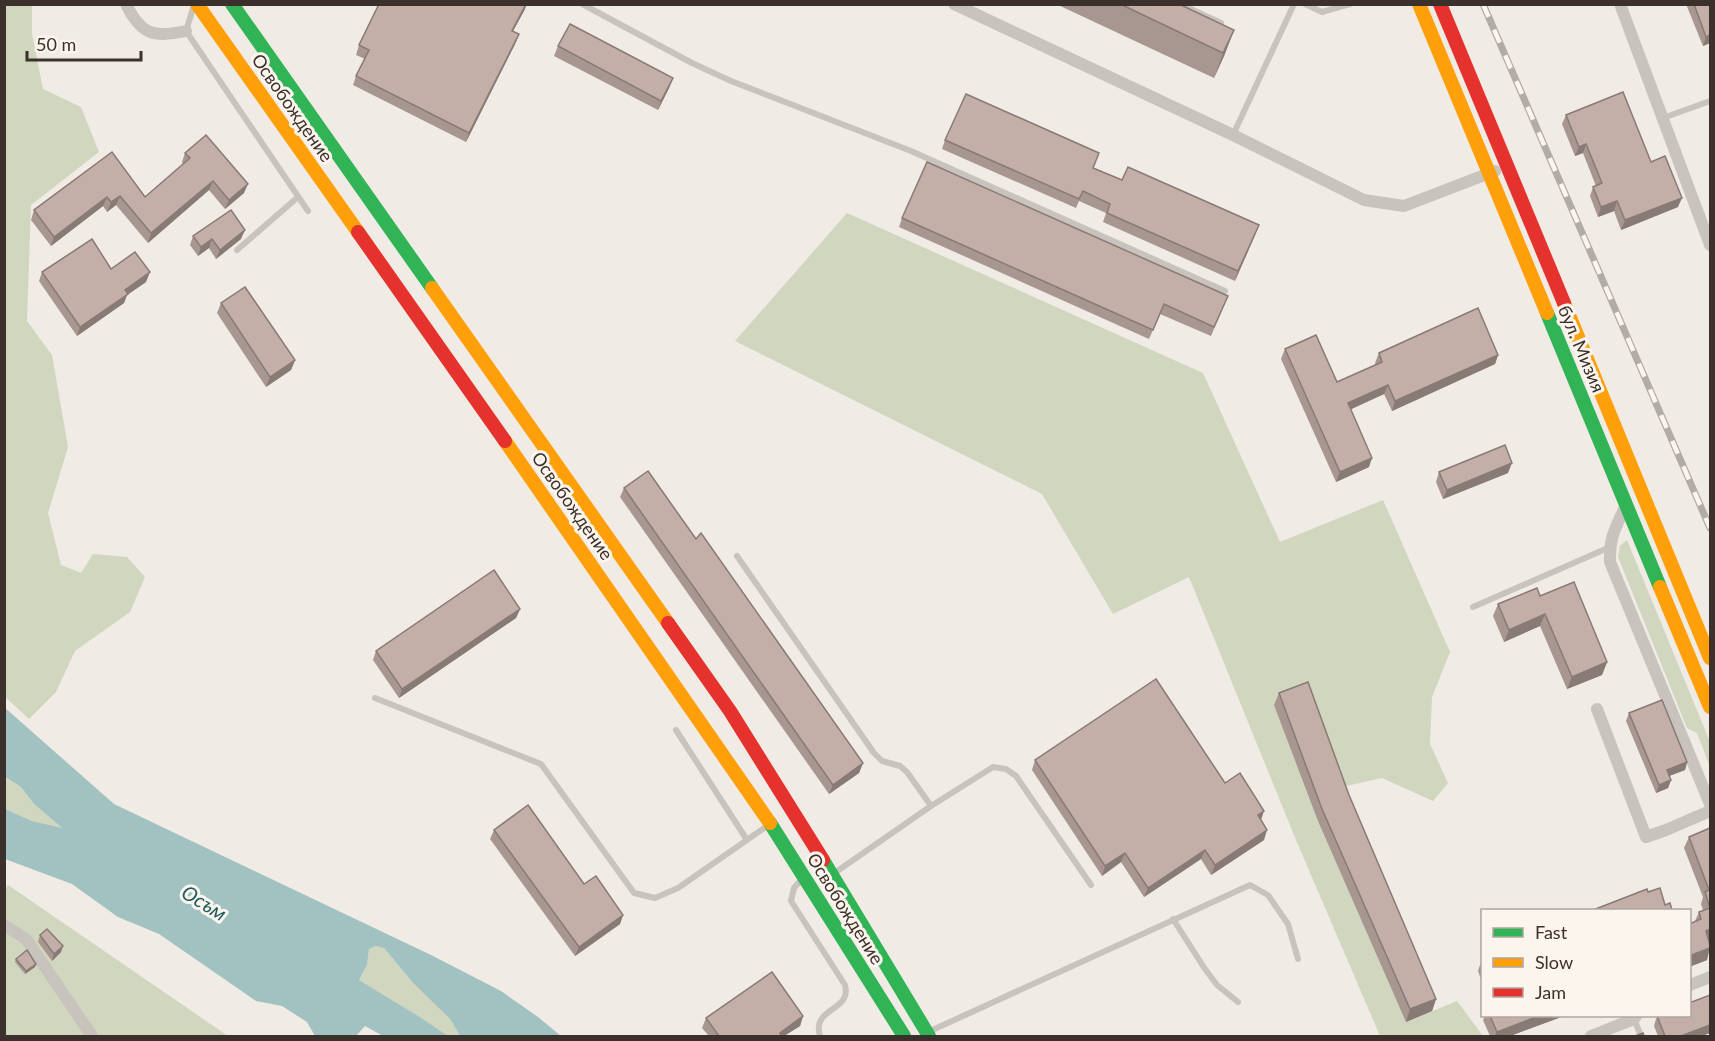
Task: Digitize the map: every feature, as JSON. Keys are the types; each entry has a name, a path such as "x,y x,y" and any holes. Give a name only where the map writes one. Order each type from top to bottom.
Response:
{"street":[{"path":"126,4 139,24 149,32 169,35 186,31"},
{"name":"Освобождение","path":"196,4 410,305 771,824 904,1036"},
{"name":"Освобождение","path":"232,4 730,711 928,1034"},
{"path":"954,4 1233,135 1364,200 1404,206 1507,166"},
{"name":"бул. Мизия","path":"1419,4 1710,707"},
{"name":"бул. Мизия","path":"1440,4 1710,658"},
{"path":"1620,4 1710,245"},
{"path":"1626,505 1613,532 1610,562 1710,804"},
{"path":"1597,709 1646,837 1710,811"},
{"path":"4,925 26,939 92,1036"},
{"path":"1691,984 1710,977"},
{"path":"1591,1036 1635,1017"}],"lane":[{"path":"196,4 186,31 308,211"},
{"path":"582,4 692,63 731,81 929,159 1225,291"},
{"path":"1180,4 1221,23"},
{"path":"1233,135 1294,4"},
{"path":"1305,4 1322,12 1350,4"},
{"path":"1662,119 1710,100"},
{"path":"237,250 298,197"},
{"path":"1473,607 1610,547"},
{"path":"737,556 874,753 882,761 900,766 907,772 931,806"},
{"path":"375,698 541,764 634,893 655,898 678,888 771,824"},
{"path":"676,730 747,840"},
{"path":"832,874 993,766 1006,769 1016,776 1091,885"},
{"path":"804,877 794,888 791,901 845,985 847,992 844,999 820,1019 818,1029 820,1036"},
{"path":"928,1034 1250,885 1268,895 1288,924 1298,959"},
{"path":"1173,919 1217,985 1238,1002"},
{"path":"1635,1017 1641,1036"}],"green space":[{"path":"4,5 32,5 32,34 43,89 81,107 99,152 31,205 27,321 52,355 68,447 48,513 61,565 81,573 93,554 127,557 145,577 130,612 75,651 56,692 29,719 4,696"},
{"path":"847,213 1203,373 1280,542 1383,500 1450,652 1432,697 1430,744 1448,783 1433,801 1382,778 1337,788 1406,1022 1457,1001 1483,1036 1380,1036 1296,840 1189,577 1113,614 1042,494 735,341"},
{"path":"1627,540 1710,742 1710,767 1697,733 1687,728 1618,557 1620,546"},
{"path":"4,777 21,787 34,804 63,829 32,821 5,809"},
{"path":"8,885 228,1036 5,1036 4,892"},
{"path":"376,946 384,948 414,984 450,1019 460,1036 448,1036 359,980 367,965 369,949"}],"water":[{"name":"Осъм","path":"4,707 114,804 431,955 501,991 561,1036 460,1036 450,1019 414,984 384,948 376,946 369,949 367,965 359,980 448,1036 383,1036 365,1026 356,1036 315,1036 307,1022 282,1006 256,1001 159,934 118,917 72,884 5,859 5,809 32,821 62,828 34,804 21,787 5,777"}],"building":[{"path":"379,4 526,4 512,31 519,34 469,133 356,76 369,50 359,45"},
{"path":"1120,4 1179,4 1234,30 1223,53"},
{"path":"1694,4 1710,4 1710,35 1706,37"},
{"path":"570,24 673,78 661,101 558,46"},
{"path":"1623,92 1651,162 1665,156 1682,198 1625,220 1617,201 1601,207 1593,187 1602,183 1586,144 1579,147 1566,115"},
{"path":"966,94 1099,153 1093,168 1122,180 1128,167 1259,225 1238,271 1107,213 1110,204 1083,191 1079,199 945,140"},
{"path":"206,135 248,184 229,200 213,181 151,233 120,196 111,202 107,197 54,237 34,210 112,152 145,197 190,158 185,153"},
{"path":"927,162 1228,296 1214,327 1164,304 1153,330 902,218"},
{"path":"231,210 245,230 220,250 212,239 201,247 193,236"},
{"path":"92,239 111,269 135,252 150,272 125,290 128,294 80,327 42,272"},
{"path":"245,287 295,360 270,377 221,303"},
{"path":"1478,308 1498,355 1395,401 1388,385 1348,403 1372,458 1340,472 1285,349 1316,335 1337,382 1382,362 1379,353"},
{"path":"1505,445 1512,463 1447,490 1439,472"},
{"path":"648,471 696,539 701,533 863,763 833,785 624,488"},
{"path":"494,570 520,609 402,689 376,651"},
{"path":"1574,582 1607,662 1572,677 1545,614 1509,630 1498,604 1537,588 1540,596"},
{"path":"1156,679 1225,783 1240,773 1264,811 1258,815 1267,830 1215,865 1205,850 1148,888 1125,853 1105,866 1035,760"},
{"path":"1308,682 1349,795 1436,999 1410,1009 1322,809 1279,693"},
{"path":"1662,700 1687,762 1667,770 1671,780 1659,785 1629,713"},
{"path":"528,805 584,884 596,876 623,915 579,947 494,830"},
{"path":"1710,828 1710,908 1705,892 1709,890 1689,837"},
{"path":"1660,888 1665,905 1670,903 1672,909 1596,909 1647,889 1648,892"},
{"path":"1710,908 1710,929 1706,931 1710,948 1691,955 1691,923 1701,919 1699,912"},
{"path":"47,929 63,946 54,954 40,935"},
{"path":"27,950 36,964 26,971 16,959"},
{"path":"772,972 803,1016 780,1033 782,1036 719,1036 706,1018"},
{"path":"1710,995 1710,1025 1681,1036 1665,1036 1657,1017 1691,1017 1691,1002"},
{"path":"1490,1017 1535,1017 1497,1032"}],"railway":[{"path":"1483,4 1710,528"}],"traffic: fast":[{"path":"232,4 432,288"},
{"path":"1547,313 1660,587"},
{"path":"770,823 904,1036"},
{"path":"823,860 929,1036"}],"traffic: slow":[{"path":"197,4 358,232"},
{"path":"1419,4 1547,313"},
{"path":"432,288 668,623"},
{"path":"1564,303 1710,658"},
{"path":"505,441 770,823"},
{"path":"1660,587 1710,707"}],"traffic: jam":[{"path":"1440,4 1564,303"},
{"path":"358,232 505,441"},
{"path":"668,623 730,711 823,860"}]}
